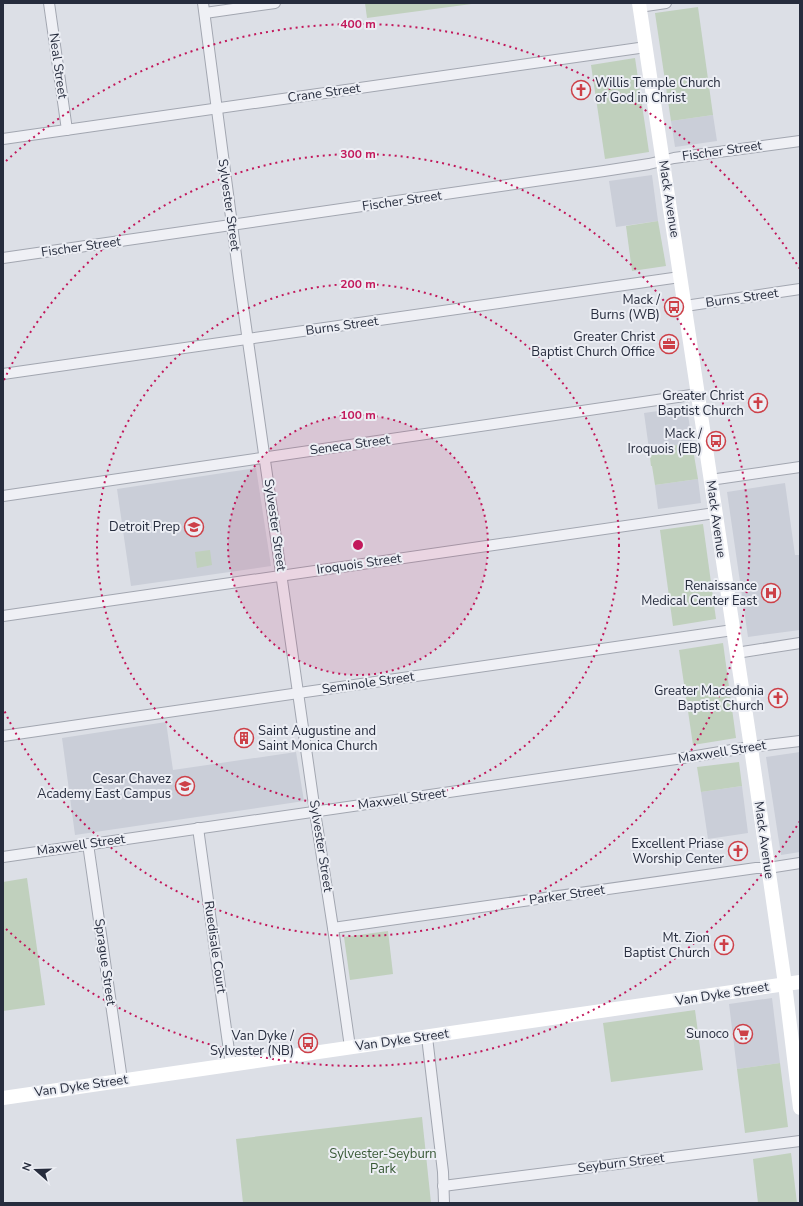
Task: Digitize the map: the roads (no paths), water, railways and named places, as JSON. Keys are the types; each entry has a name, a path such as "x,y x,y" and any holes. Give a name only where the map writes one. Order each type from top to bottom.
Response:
{"main road":[{"name":"Mack Avenue","path":"639,5 768,868 800,1103"},
{"name":"Van Dyke Street","path":"3,1098 800,982"}],"street":[{"name":"Neal Street","path":"49,3 67,130"},
{"path":"204,8 276,3"},
{"path":"639,5 666,3"},
{"name":"Sylvester Street","path":"204,8 248,340 350,1047"},
{"name":"Crane Street","path":"3,139 646,47"},
{"name":"Fischer Street","path":"3,258 612,170 709,152 800,141"},
{"name":"Burns Street","path":"3,374 680,277"},
{"name":"Burns Street","path":"685,306 800,289"},
{"name":"Seneca Street","path":"3,496 698,394"},
{"path":"710,480 800,467"},
{"name":"Iroquois Street","path":"3,616 715,513"},
{"name":"Seminole Street","path":"3,736 732,630"},
{"path":"736,653 800,643"},
{"name":"Maxwell Street","path":"3,857 683,759 750,747 800,741"},
{"name":"Ruedisale Court","path":"198,828 231,1064"},
{"name":"Sprague Street","path":"88,844 122,1080"},
{"name":"Parker Street","path":"333,928 800,863"},
{"path":"426,1037 443,1172 444,1203"},
{"name":"Seyburn Street","path":"443,1186 800,1141"}],"place":[{"name":"Willis Temple Church of God in Christ","path":"581,90"},
{"name":"Mack / Burns (WB)","path":"674,307"},
{"name":"Greater Christ Baptist Church Office","path":"669,344"},
{"name":"Greater Christ Baptist Church","path":"758,403"},
{"name":"Mack / Iroquois (EB)","path":"716,441"},
{"name":"Detroit Prep","path":"194,527"},
{"name":"Renaissance Medical Center East","path":"771,593"},
{"name":"Greater Macedonia Baptist Church","path":"778,698"},
{"name":"Saint Augustine and Saint Monica Church","path":"244,738"},
{"name":"Cesar Chavez Academy East Campus","path":"185,786"},
{"name":"Excellent Priase Worship Center","path":"738,851"},
{"name":"Mt. Zion Baptist Church","path":"724,945"},
{"name":"Sunoco","path":"743,1034"},
{"name":"Van Dyke / Sylvester (NB)","path":"308,1043"}],"park label":[{"name":"Sylvester-Seyburn Park","path":"383,1162"}]}
